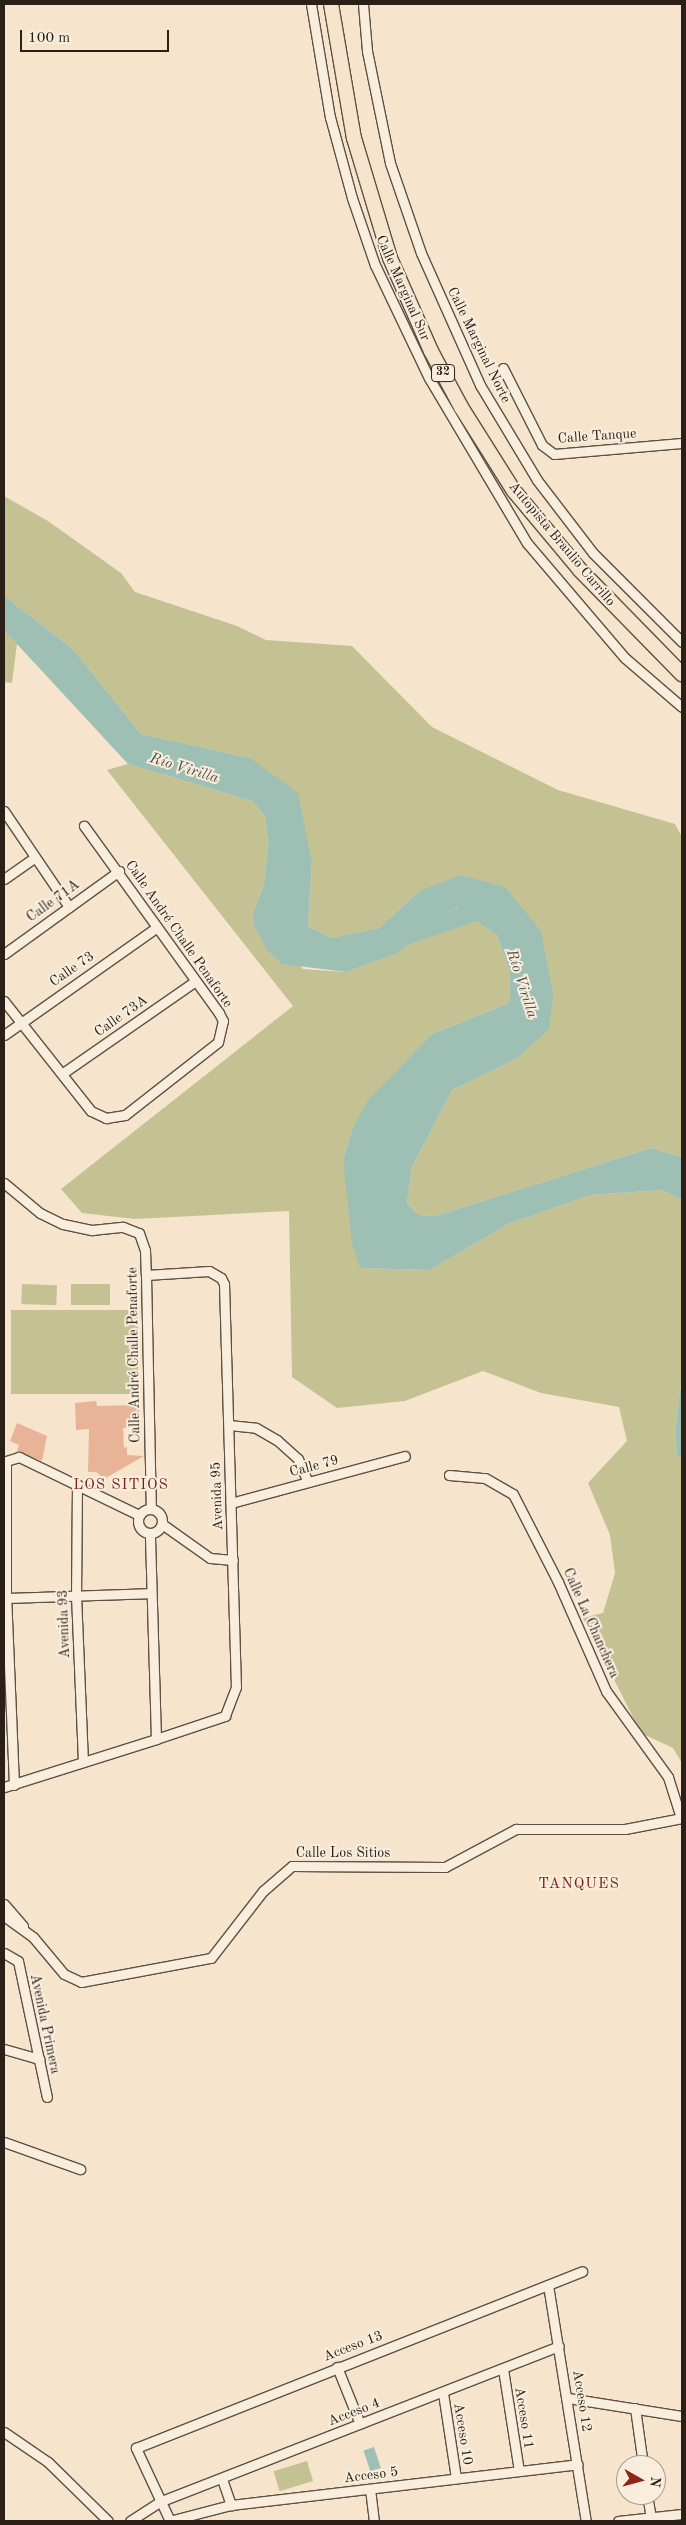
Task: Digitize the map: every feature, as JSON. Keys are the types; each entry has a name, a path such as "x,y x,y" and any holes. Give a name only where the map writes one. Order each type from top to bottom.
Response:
{"highway":[{"name":"Autopista Braulio Carrillo","path":"331,4 354,138 390,258 431,351 461,407 514,491 580,570 682,674"}],"street":[{"name":"Calle Marginal Sur","path":"311,4 336,142 375,265 419,358 527,543 625,658 682,708"},
{"name":"Calle Marginal Norte","path":"363,4 367,51 390,163 421,252 480,385 537,480 593,552 682,642"},
{"path":"336,142 354,138"},
{"path":"419,358 431,351"},
{"name":"Calle Tanque","path":"503,368 542,445 554,454 682,443"},
{"path":"4,811 34,858 70,907"},
{"name":"Calle André Challe Penaforte","path":"4,1000 22,1020 90,1111 106,1118 125,1115 218,1042 223,1021 194,982 119,871 84,826"},
{"path":"4,879 34,858"},
{"name":"Calle 71A","path":"4,954 119,871"},
{"name":"Calle 73","path":"4,1035 22,1020 157,927"},
{"name":"Calle 73A","path":"63,1073 194,982"},
{"name":"Calle André Challe Penaforte","path":"4,1183 40,1213 64,1224 92,1230 123,1227 139,1233 145,1250 146,1275 150,1509"},
{"name":"Avenida 95","path":"146,1275 209,1271 221,1278 229,1425 236,1687 231,1709 215,1721 156,1739"},
{"path":"229,1425 256,1428 277,1440 298,1459 308,1482"},
{"name":"Calle 79","path":"231,1503 405,1456"},
{"path":"14,1785 5,1598 4,1467 9,1457 19,1457 139,1515"},
{"name":"Calle La Chanchera","path":"449,1475 485,1478 513,1494 558,1582 606,1691 668,1777 682,1818"},
{"name":"Avenida 93","path":"77,1484 76,1595 83,1762"},
{"path":"139,1515 150,1509 161,1516 162,1524 210,1558 233,1560"},
{"path":"139,1515 138,1525 150,1533"},
{"path":"150,1533 162,1524"},
{"path":"4,1787 156,1739 150,1533"},
{"path":"5,1598 151,1593"},
{"name":"Calle Los Sitios","path":"4,1916 33,1937 64,1974 77,1982 195,1962 214,1956 263,1891 292,1866 444,1867 516,1829 625,1829 682,1818"},
{"path":"4,1904 33,1937"},
{"name":"Avenida Primera","path":"4,1953 15,1957 40,2059 47,2097"},
{"path":"4,2049 40,2059"},
{"path":"4,2142 80,2169"},
{"name":"Acceso 13","path":"159,2502 136,2448 336,2367 582,2271"},
{"name":"Acceso 12","path":"548,2285 568,2398 586,2521"},
{"name":"Acceso 4","path":"130,2521 159,2502 443,2394 559,2346"},
{"path":"336,2367 360,2424"},
{"name":"Acceso 11","path":"502,2369 519,2471"},
{"name":"Acceso 10","path":"443,2394 456,2478"},
{"path":"568,2398 682,2416"},
{"path":"635,2408 642,2455"},
{"path":"4,2432 48,2462 108,2521"},
{"name":"Acceso 5","path":"170,2521 231,2505 578,2464"},
{"path":"222,2479 231,2505"},
{"path":"370,2489 374,2521"},
{"path":"159,2502 170,2521"},
{"path":"649,2505 651,2518"},
{"path":"618,2521 682,2514"}],"shaded area":[{"path":"4,496 48,521 121,573 135,592 237,626 266,640 352,646 432,727 558,790 675,824 682,837 682,1157 651,1148 435,1216 419,1215 407,1203 412,1167 452,1090 516,1059 541,931 419,891 379,928 331,938 308,926 312,863 250,758 141,734 72,648 4,596"},
{"path":"4,621 19,627 12,683 4,682"},
{"path":"128,764 252,801 265,816 268,843 264,884 253,913 303,969 346,972 399,953 434,920 457,907 497,935 510,972 509,1003 432,1034 369,1100 352,1129 343,1161 361,1268 430,1270 508,1224 591,1195 662,1190 682,1200 682,1375 675,1432 677,1455 682,1459 682,1763 673,1748 641,1733 583,1618 603,1613 615,1573 610,1535 588,1483 627,1441 619,1407 541,1393 483,1371 405,1401 337,1408 292,1377 289,1211 135,1219 82,1213 61,1189 293,1006 107,770"},
{"path":"22,1284 57,1285 56,1305 21,1304"},
{"path":"71,1284 110,1284 110,1305 71,1305"},
{"path":"11,1310 138,1310 138,1394 11,1394"},
{"path":"307,2461 313,2481 280,2491 274,2471"}],"water":[{"path":"4,596 72,648 141,734 250,758 298,793 312,863 308,926 331,938 379,928 419,891 461,875 505,887 541,931 553,994 549,1029 516,1059 452,1090 412,1167 407,1203 419,1215 435,1216 651,1148 682,1157 682,1200 662,1190 591,1195 508,1224 430,1270 360,1268 352,1243 343,1161 352,1129 368,1100 432,1034 509,1003 510,972 497,935 457,907 434,920 399,953 346,972 282,964 267,950 254,925 253,913 264,884 268,843 265,816 252,801 128,764 4,630"},
{"path":"682,1375 682,1459 677,1455 675,1432"},
{"path":"374,2447 381,2468 370,2471 364,2450"}],"building":[{"path":"96,1401 97,1406 139,1405 140,1427 123,1428 124,1448 127,1447 127,1455 144,1456 104,1479 96,1472 88,1472 89,1429 76,1430 75,1403"},
{"path":"17,1423 47,1436 42,1461 17,1451 19,1445 10,1441"}],"waterway":[{"name":"Río Virilla","path":"402,937 481,910 488,918"}],"district":[{"name":"LOS SITIOS","path":"121,1486"},
{"name":"TANQUES","path":"579,1885"}]}
